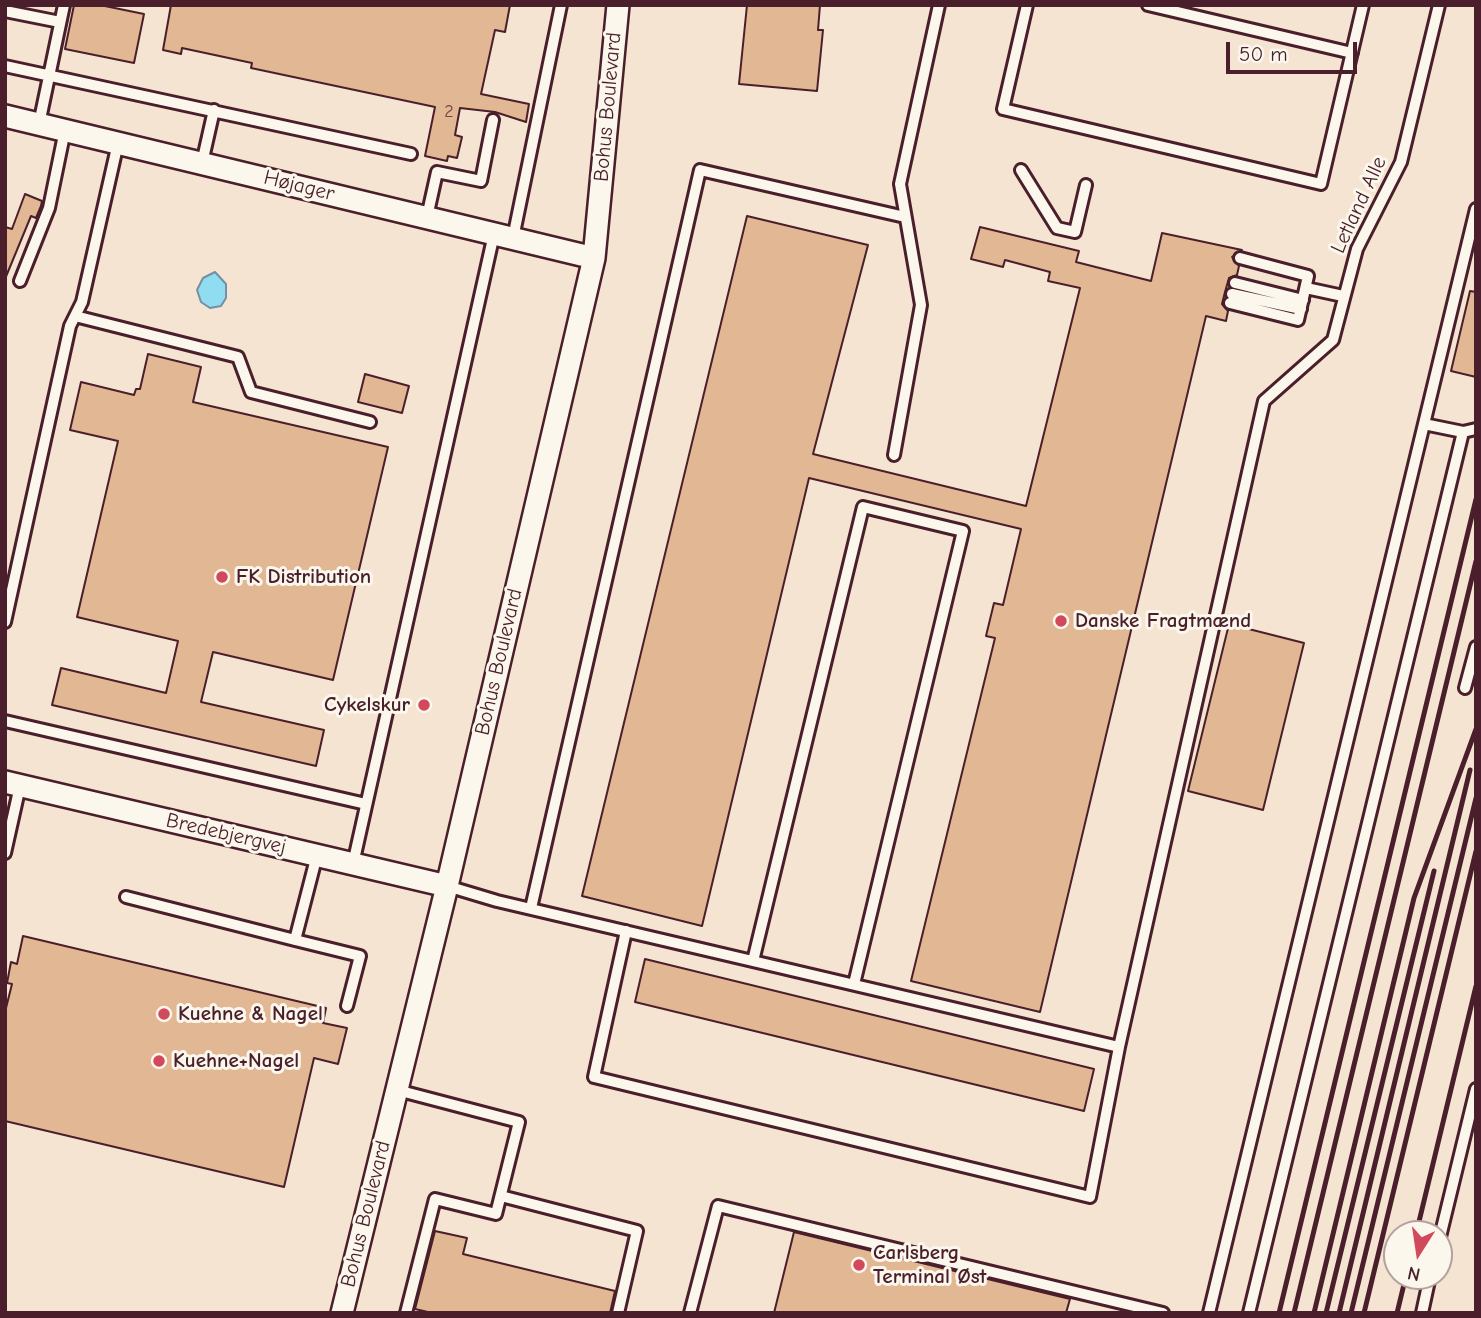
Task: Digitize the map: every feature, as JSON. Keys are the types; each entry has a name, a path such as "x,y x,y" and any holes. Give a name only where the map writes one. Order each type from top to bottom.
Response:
{"street":[{"name":"Bohus Boulevard","path":"342,1313 447,886 594,258 618,5"},
{"name":"Højager","path":"5,116 594,258"},
{"name":"Bredebjergvej","path":"13,784 447,886"}],"lane":[{"path":"39,124 64,5"},
{"path":"353,864 561,5"},
{"path":"894,456 921,305 900,184 939,5"},
{"path":"1027,5 1003,109 1321,184 1363,5"},
{"path":"1148,5 1352,53"},
{"name":"Letland Alle","path":"1119,1047 1264,401 1333,340 1357,249 1401,162 1440,5"},
{"path":"5,11 60,22"},
{"path":"5,66 411,154"},
{"path":"202,163 214,110"},
{"path":"426,217 437,172 481,181 493,120"},
{"path":"20,281 49,208 65,130"},
{"path":"5,622 70,326 82,302 118,143"},
{"path":"531,908 700,170 905,217"},
{"path":"1021,170 1057,228 1075,232 1086,186"},
{"path":"1209,1313 1476,209"},
{"path":"1240,258 1308,276 1306,288 1302,304 1298,320 1232,293 1302,304"},
{"path":"1306,288 1343,296"},
{"path":"75,316 238,357 251,392 370,422"},
{"path":"1424,424 1462,432 1476,429"},
{"path":"1249,1313 1462,432"},
{"path":"753,961 863,507 963,531 854,984"},
{"path":"1465,688 1476,647"},
{"path":"5,721 366,804"},
{"path":"5,853 13,784"},
{"path":"295,940 317,855"},
{"path":"447,886 1119,1047 1090,1197 594,1077 626,930"},
{"path":"126,897 360,956 347,1006"},
{"path":"1444,1220 1476,1088"},
{"path":"397,1090 519,1122 496,1214 435,1199 406,1313"},
{"path":"500,1196 637,1231 618,1313"},
{"path":"690,1313 718,1206 1126,1308 1163,1313"},
{"path":"1422,1313 1427,1290"}],"shaded area":[{"path":"5,5 1476,5 1476,1313 5,1313"}],"water":[{"path":"215,272 226,284 226,298 221,306 210,308 201,302 197,290 203,278"}],"building":[{"path":"74,5 100,5 144,14 134,63 65,49"},
{"path":"171,5 510,5 505,32 495,30 481,94 529,104 526,122 495,112 460,108 455,135 462,137 457,158 448,156 447,161 425,156 435,107 251,68 252,63 182,48 181,54 163,50"},
{"path":"747,5 820,5 818,30 823,30 817,91 739,84"},
{"path":"25,194 42,201 41,206 36,218 31,216 5,279 5,227 12,229"},
{"name":"Danske Fragtmænd","path":"747,216 868,245 813,454 1026,506 1080,288 1048,281 1050,272 1005,260 1003,267 971,259 980,227 1079,251 1076,262 1151,281 1162,233 1242,250 1232,257 1239,266 1237,275 1229,278 1222,304 1228,311 1226,321 1206,316 1040,1012 911,981 995,638 986,636 994,603 1003,605 1021,529 809,478 702,926 582,896"},
{"path":"1470,291 1476,292 1476,377 1451,371"},
{"name":"FK Distribution","path":"148,354 201,367 193,402 388,447 333,680 213,652 201,702 324,730 316,766 52,705 61,668 166,693 178,641 77,617 118,441 70,430 81,382 134,395 136,389 140,389"},
{"path":"365,374 409,386 402,413 358,402"},
{"path":"1229,624 1304,643 1263,810 1188,791"},
{"name":"Kuehne+Nagel","path":"23,936 326,1008 323,1023 347,1028 338,1064 314,1058 284,1187 5,1121 5,1012 12,984 7,983 11,962 17,964"},
{"path":"645,959 1094,1069 1084,1111 635,1002"},
{"path":"435,1231 467,1238 463,1254 615,1291 610,1313 432,1313 415,1309"},
{"name":"Carlsberg Terminal Øst","path":"794,1232 1070,1299 1066,1313 774,1313"}],"railway":[{"path":"1279,1313 1476,499"},
{"path":"1294,1313 1476,561"},
{"path":"1314,1313 1414,898 1476,729"},
{"path":"1339,1313 1470,770"},
{"path":"1351,1313 1476,798"},
{"path":"1364,1313 1476,851"},
{"path":"1326,1313 1434,871"},
{"path":"1419,1220 1476,986"},
{"path":"1397,1313 1403,1290"}],"place":[{"name":"FK Distribution","path":"222,577"},
{"name":"Danske Fragtmænd","path":"1061,621"},
{"name":"Cykelskur","path":"424,705"},
{"name":"Kuehne & Nagel","path":"164,1014"},
{"name":"Kuehne+Nagel","path":"159,1061"},
{"name":"Carlsberg Terminal Øst","path":"859,1265"}]}
